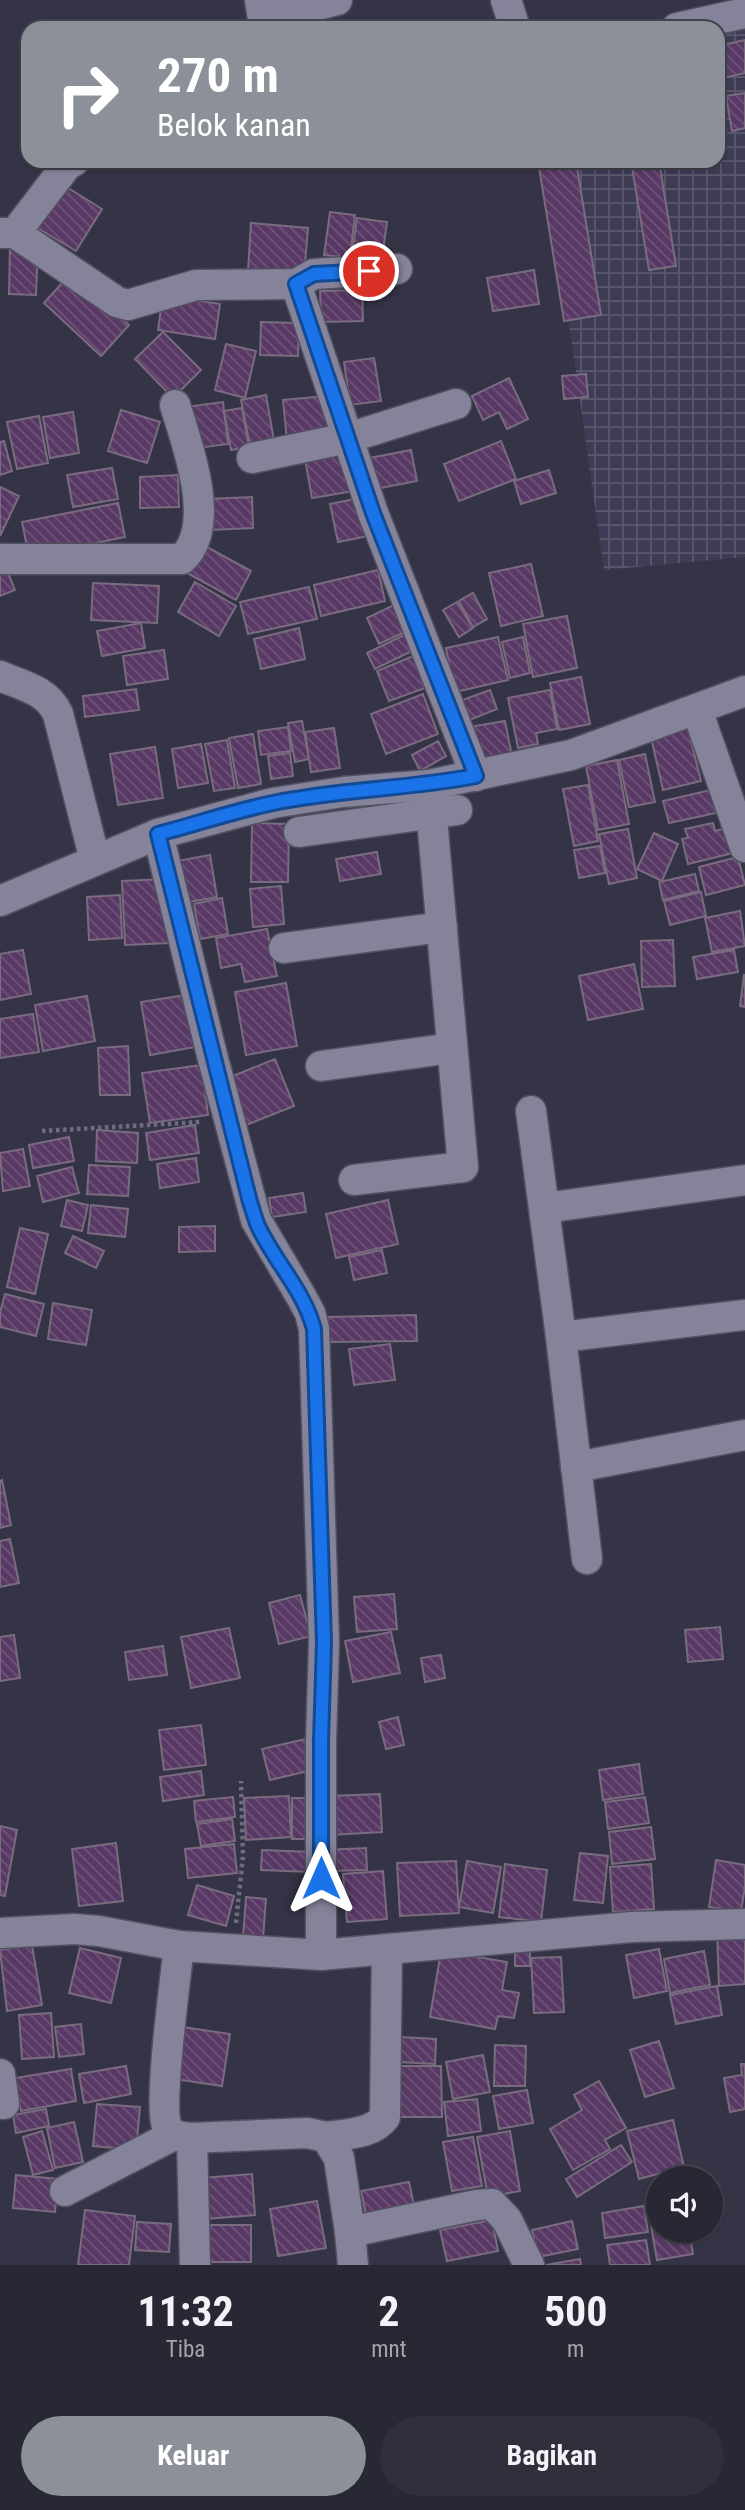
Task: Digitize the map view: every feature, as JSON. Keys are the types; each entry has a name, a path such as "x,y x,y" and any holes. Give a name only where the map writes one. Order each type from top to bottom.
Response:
{"street":[{"path":"260,0 263,19 337,0"},
{"path":"506,0 513,21"},
{"path":"701,21 738,10"},
{"path":"64,168 8,233 117,302 128,305 196,285 296,284 314,274 397,269"},
{"path":"296,284 373,513 476,776"},
{"path":"252,458 348,438 456,404"},
{"path":"0,559 182,559 188,554 200,518 197,480 175,405"},
{"path":"0,676 42,693 53,703 95,860"},
{"path":"299,832 439,803 476,776 570,755 745,691"},
{"path":"697,710 745,847"},
{"path":"0,901 158,834 273,803 344,792 439,803"},
{"path":"354,1180 463,1167 442,927 439,803"},
{"path":"158,834 248,1195 259,1228 302,1297 314,1329 324,1643 321,1955"},
{"path":"284,948 442,927"},
{"path":"321,1066 452,1048"},
{"path":"531,1111 562,1336 587,1559"},
{"path":"545,1208 745,1180"},
{"path":"562,1336 745,1315"},
{"path":"576,1466 745,1435"},
{"path":"0,1933 74,1929 179,1946 321,1955 632,1927 745,1924"},
{"path":"179,1946 164,2094 167,2128 183,2137"},
{"path":"65,2191 183,2137 307,2133 326,2137 372,2129 380,2125 385,2118 387,1949"},
{"path":"0,2074 4,2104"},
{"path":"183,2137 195,2265"},
{"path":"326,2137 340,2158 353,2265"},
{"path":"350,2232 492,2204 507,2220 529,2265"}],"path":[{"path":"42,1131 200,1122"},
{"path":"233,1950 243,1856 241,1781"}],"shaded area":[{"path":"745,28 745,557 604,570 547,168 725,168 725,33"}],"building":[{"path":"745,40 745,73 725,78 725,44"},
{"path":"745,93 745,128 732,131 726,96"},
{"path":"539,168 577,168 601,315 564,321"},
{"path":"632,168 660,168 676,266 649,270"},
{"path":"57,181 102,209 76,251 31,224"},
{"path":"330,212 355,215 350,258 324,255"},
{"path":"357,218 387,222 382,258 352,254"},
{"path":"251,223 308,228 304,276 248,271"},
{"path":"10,246 38,248 36,295 9,294"},
{"path":"534,270 539,304 493,311 487,278"},
{"path":"72,272 129,325 101,356 44,303"},
{"path":"362,290 363,321 321,322 320,291"},
{"path":"163,295 220,304 215,339 158,330"},
{"path":"261,322 299,323 298,356 260,355"},
{"path":"163,332 201,370 173,398 135,359"},
{"path":"226,344 256,351 245,398 215,390"},
{"path":"374,358 381,401 350,405 344,362"},
{"path":"586,374 588,397 564,399 562,376"},
{"path":"509,378 528,419 507,429 499,412 483,420 472,396"},
{"path":"266,395 274,441 250,446 241,400"},
{"path":"326,396 330,437 287,441 283,400"},
{"path":"223,402 228,444 191,449 185,407"},
{"path":"242,408 249,447 231,450 224,411"},
{"path":"121,410 160,422 147,463 108,451"},
{"path":"73,412 79,453 50,458 43,417"},
{"path":"39,416 48,463 17,469 7,422"},
{"path":"4,441 12,471 0,475 0,442"},
{"path":"501,441 516,479 459,501 444,464"},
{"path":"411,450 417,481 370,490 364,459"},
{"path":"348,452 354,491 312,498 305,459"},
{"path":"112,468 118,499 73,507 67,475"},
{"path":"549,470 556,493 521,504 514,481"},
{"path":"178,475 179,507 140,508 140,477"},
{"path":"0,487 19,496 0,536"},
{"path":"252,497 253,528 209,530 207,499"},
{"path":"365,497 373,535 338,542 330,504"},
{"path":"118,503 125,537 29,557 22,522"},
{"path":"205,546 251,571 236,600 189,574"},
{"path":"531,564 543,616 501,626 489,573"},
{"path":"6,568 15,590 0,596 0,570"},
{"path":"378,570 385,601 321,616 314,585"},
{"path":"195,582 236,606 219,636 178,612"},
{"path":"93,583 159,586 157,623 91,620"},
{"path":"309,587 317,619 248,634 240,602"},
{"path":"473,593 487,619 473,627 459,601"},
{"path":"457,602 473,628 459,637 443,610"},
{"path":"396,604 409,630 379,644 367,618"},
{"path":"567,616 577,668 533,677 523,624"},
{"path":"141,623 145,648 102,656 97,631"},
{"path":"299,628 305,659 261,669 254,639"},
{"path":"408,633 416,649 375,669 367,653"},
{"path":"498,637 508,680 455,692 446,648"},
{"path":"523,637 530,673 510,678 502,642"},
{"path":"164,650 168,679 127,685 123,656"},
{"path":"413,656 425,688 389,701 377,671"},
{"path":"581,677 590,724 559,730 550,683"},
{"path":"136,689 139,710 85,717 83,696"},
{"path":"490,690 497,709 462,723 454,703"},
{"path":"550,690 557,729 536,733 538,744 518,748 508,698"},
{"path":"423,694 438,734 386,754 371,714"},
{"path":"302,721 309,759 295,762 288,723"},
{"path":"505,721 512,756 475,762 469,727"},
{"path":"687,725 701,781 663,790 650,733"},
{"path":"288,727 291,751 261,755 258,731"},
{"path":"334,728 340,768 311,772 305,732"},
{"path":"253,734 261,784 238,788 229,738"},
{"path":"227,740 235,788 214,791 205,744"},
{"path":"438,741 446,756 420,771 412,755"},
{"path":"201,744 208,783 178,788 172,749"},
{"path":"155,747 163,798 118,805 110,754"},
{"path":"290,753 293,776 271,779 268,756"},
{"path":"645,754 655,802 629,807 619,760"},
{"path":"617,760 629,824 598,830 586,766"},
{"path":"588,785 598,841 574,846 563,789"},
{"path":"711,790 716,813 669,823 663,801"},
{"path":"252,823 289,824 288,882 251,882"},
{"path":"713,823 715,831 730,827 737,852 688,864 682,839 688,838 685,829"},
{"path":"628,829 637,878 609,884 599,834"},
{"path":"654,833 678,844 662,881 637,869"},
{"path":"600,846 605,873 579,878 574,850"},
{"path":"377,852 381,874 340,881 336,859"},
{"path":"210,855 217,897 184,903 177,861"},
{"path":"738,857 745,885 706,895 699,867"},
{"path":"695,874 699,891 663,900 659,882"},
{"path":"167,879 170,943 125,945 122,881"},
{"path":"281,886 284,924 253,927 250,889"},
{"path":"701,892 706,916 670,925 664,901"},
{"path":"120,895 122,938 89,940 87,897"},
{"path":"222,898 228,934 200,939 194,904"},
{"path":"740,911 745,946 712,952 705,918"},
{"path":"267,929 277,976 245,982 241,964 221,968 216,938"},
{"path":"673,940 675,986 642,987 641,941"},
{"path":"23,950 31,994 0,1000 0,954"},
{"path":"734,950 738,972 697,979 693,957"},
{"path":"634,964 643,1009 588,1020 579,976"},
{"path":"745,975 745,1007 740,1006"},
{"path":"286,983 297,1046 246,1055 235,992"},
{"path":"192,994 201,1046 150,1055 141,1002"},
{"path":"87,996 95,1041 43,1051 35,1005"},
{"path":"33,1014 39,1052 0,1058 0,1019"},
{"path":"128,1046 130,1095 100,1095 98,1048"},
{"path":"275,1059 294,1106 241,1127 223,1080"},
{"path":"202,1065 208,1115 150,1123 142,1073"},
{"path":"195,1125 199,1153 150,1160 146,1133"},
{"path":"97,1130 138,1133 137,1163 96,1161"},
{"path":"69,1137 74,1161 33,1168 29,1145"},
{"path":"23,1149 30,1186 3,1191 0,1153"},
{"path":"196,1158 199,1182 160,1188 157,1164"},
{"path":"89,1165 130,1167 128,1196 87,1194"},
{"path":"72,1167 79,1193 43,1202 37,1176"},
{"path":"303,1193 306,1212 272,1217 269,1198"},
{"path":"67,1200 88,1205 82,1231 61,1226"},
{"path":"388,1200 398,1244 336,1258 326,1214"},
{"path":"91,1205 128,1209 125,1237 88,1233"},
{"path":"215,1226 215,1251 179,1252 179,1227"},
{"path":"20,1228 48,1234 35,1294 7,1287"},
{"path":"73,1236 104,1251 96,1268 65,1253"},
{"path":"382,1250 387,1273 354,1280 349,1257"},
{"path":"5,1294 44,1304 36,1336 0,1327"},
{"path":"53,1303 92,1310 86,1345 48,1339"},
{"path":"416,1315 417,1341 329,1342 328,1317"},
{"path":"390,1344 395,1380 354,1385 349,1349"},
{"path":"2,1480 11,1525 0,1528 0,1481"},
{"path":"10,1539 19,1583 0,1587 0,1541"},
{"path":"394,1594 397,1629 357,1632 354,1597"},
{"path":"300,1595 311,1636 279,1644 269,1603"},
{"path":"720,1627 723,1659 688,1662 685,1630"},
{"path":"229,1628 240,1678 191,1688 181,1637"},
{"path":"391,1632 400,1673 353,1682 345,1641"},
{"path":"14,1635 20,1678 0,1681 0,1637"},
{"path":"163,1646 167,1675 129,1680 125,1652"},
{"path":"441,1655 445,1678 425,1682 421,1658"},
{"path":"398,1717 404,1745 386,1749 379,1722"},
{"path":"201,1725 206,1765 164,1770 159,1730"},
{"path":"310,1738 317,1769 270,1780 262,1749"},
{"path":"639,1764 643,1794 603,1800 599,1770"},
{"path":"201,1771 204,1795 163,1801 160,1777"},
{"path":"380,1794 382,1832 330,1835 328,1796"},
{"path":"289,1796 291,1837 246,1840 244,1798"},
{"path":"233,1797 235,1817 196,1822 194,1801"},
{"path":"645,1797 649,1823 608,1829 605,1802"},
{"path":"292,1798 319,1798 319,1839 292,1839"},
{"path":"232,1819 235,1841 201,1846 197,1824"},
{"path":"0,1826 17,1830 5,1896 0,1895"},
{"path":"651,1827 655,1859 612,1864 609,1832"},
{"path":"116,1843 123,1901 79,1906 72,1849"},
{"path":"234,1844 237,1873 188,1878 185,1849"},
{"path":"366,1848 367,1870 326,1871 325,1850"},
{"path":"262,1850 312,1852 311,1872 261,1870"},
{"path":"580,1853 608,1856 603,1903 574,1900"},
{"path":"716,1860 745,1865 741,1912 709,1907"},
{"path":"456,1861 459,1913 400,1916 397,1863"},
{"path":"467,1861 501,1867 493,1913 459,1907"},
{"path":"505,1864 547,1870 541,1922 499,1917"},
{"path":"651,1864 654,1909 613,1912 610,1867"},
{"path":"383,1871 387,1919 347,1922 343,1874"},
{"path":"197,1885 234,1896 226,1926 188,1915"},
{"path":"246,1897 266,1899 263,1939 243,1937"},
{"path":"745,1929 745,1984 719,1986 717,1931"},
{"path":"32,1945 42,2005 7,2011 0,1950"},
{"path":"515,1946 530,1947 530,1966 515,1966"},
{"path":"80,1948 121,1958 111,2003 69,1993"},
{"path":"659,1949 667,1991 634,1998 626,1955"},
{"path":"441,1951 507,1962 502,1990 519,1993 514,2018 498,2016 495,2029 430,2017"},
{"path":"704,1951 710,1985 670,1993 664,1959"},
{"path":"561,1957 564,2012 534,2013 531,1958"},
{"path":"717,1986 722,2015 676,2024 670,1995"},
{"path":"51,2013 54,2057 22,2059 19,2015"},
{"path":"81,2024 84,2054 59,2057 55,2027"},
{"path":"176,2026 230,2034 222,2086 168,2078"},
{"path":"400,2037 436,2039 435,2064 399,2062"},
{"path":"659,2041 674,2088 645,2097 630,2050"},
{"path":"495,2045 526,2046 525,2086 494,2086"},
{"path":"483,2055 490,2092 453,2099 446,2062"},
{"path":"741,2064 745,2064 745,2109 730,2112 724,2078 742,2075"},
{"path":"126,2066 131,2094 84,2103 79,2074"},
{"path":"399,2066 441,2066 442,2117 400,2117"},
{"path":"71,2069 76,2101 21,2111 15,2078"},
{"path":"599,2081 626,2128 605,2140 610,2149 573,2170 550,2129 582,2110 574,2095"},
{"path":"527,2090 533,2123 499,2129 493,2096"},
{"path":"477,2099 481,2131 448,2136 444,2102"},
{"path":"97,2104 140,2107 136,2150 93,2146"},
{"path":"46,2109 49,2126 16,2133 13,2115"},
{"path":"673,2120 684,2166 646,2166 646,2177 639,2179 627,2131"},
{"path":"74,2122 83,2162 55,2168 47,2128"},
{"path":"42,2131 53,2170 33,2175 23,2137"},
{"path":"510,2131 520,2191 488,2197 477,2137"},
{"path":"473,2137 482,2186 452,2191 443,2142"},
{"path":"621,2145 632,2162 577,2197 566,2179"},
{"path":"252,2174 255,2215 205,2219 202,2178"},
{"path":"16,2175 58,2179 55,2212 13,2208"},
{"path":"409,2182 415,2210 367,2219 361,2191"},
{"path":"317,2201 326,2248 278,2256 270,2209"},
{"path":"644,2206 646,2232 605,2238 602,2213"},
{"path":"85,2210 135,2216 129,2265 78,2265"},
{"path":"492,2220 498,2251 447,2261 440,2230"},
{"path":"572,2221 578,2249 538,2257 532,2230"},
{"path":"137,2222 171,2224 169,2252 135,2250"},
{"path":"201,2225 251,2225 251,2262 201,2262"},
{"path":"646,2240 650,2265 610,2265 607,2245"},
{"path":"654,2243 691,2243 693,2254 657,2260"},
{"path":"580,2259 581,2265 546,2265"}],"route":[{"path":"321,1878 324,1643 314,1329 302,1297 259,1228 244,1183 158,834 273,803 344,792 429,785 476,776 373,513 296,284 314,274 369,271"}]}
